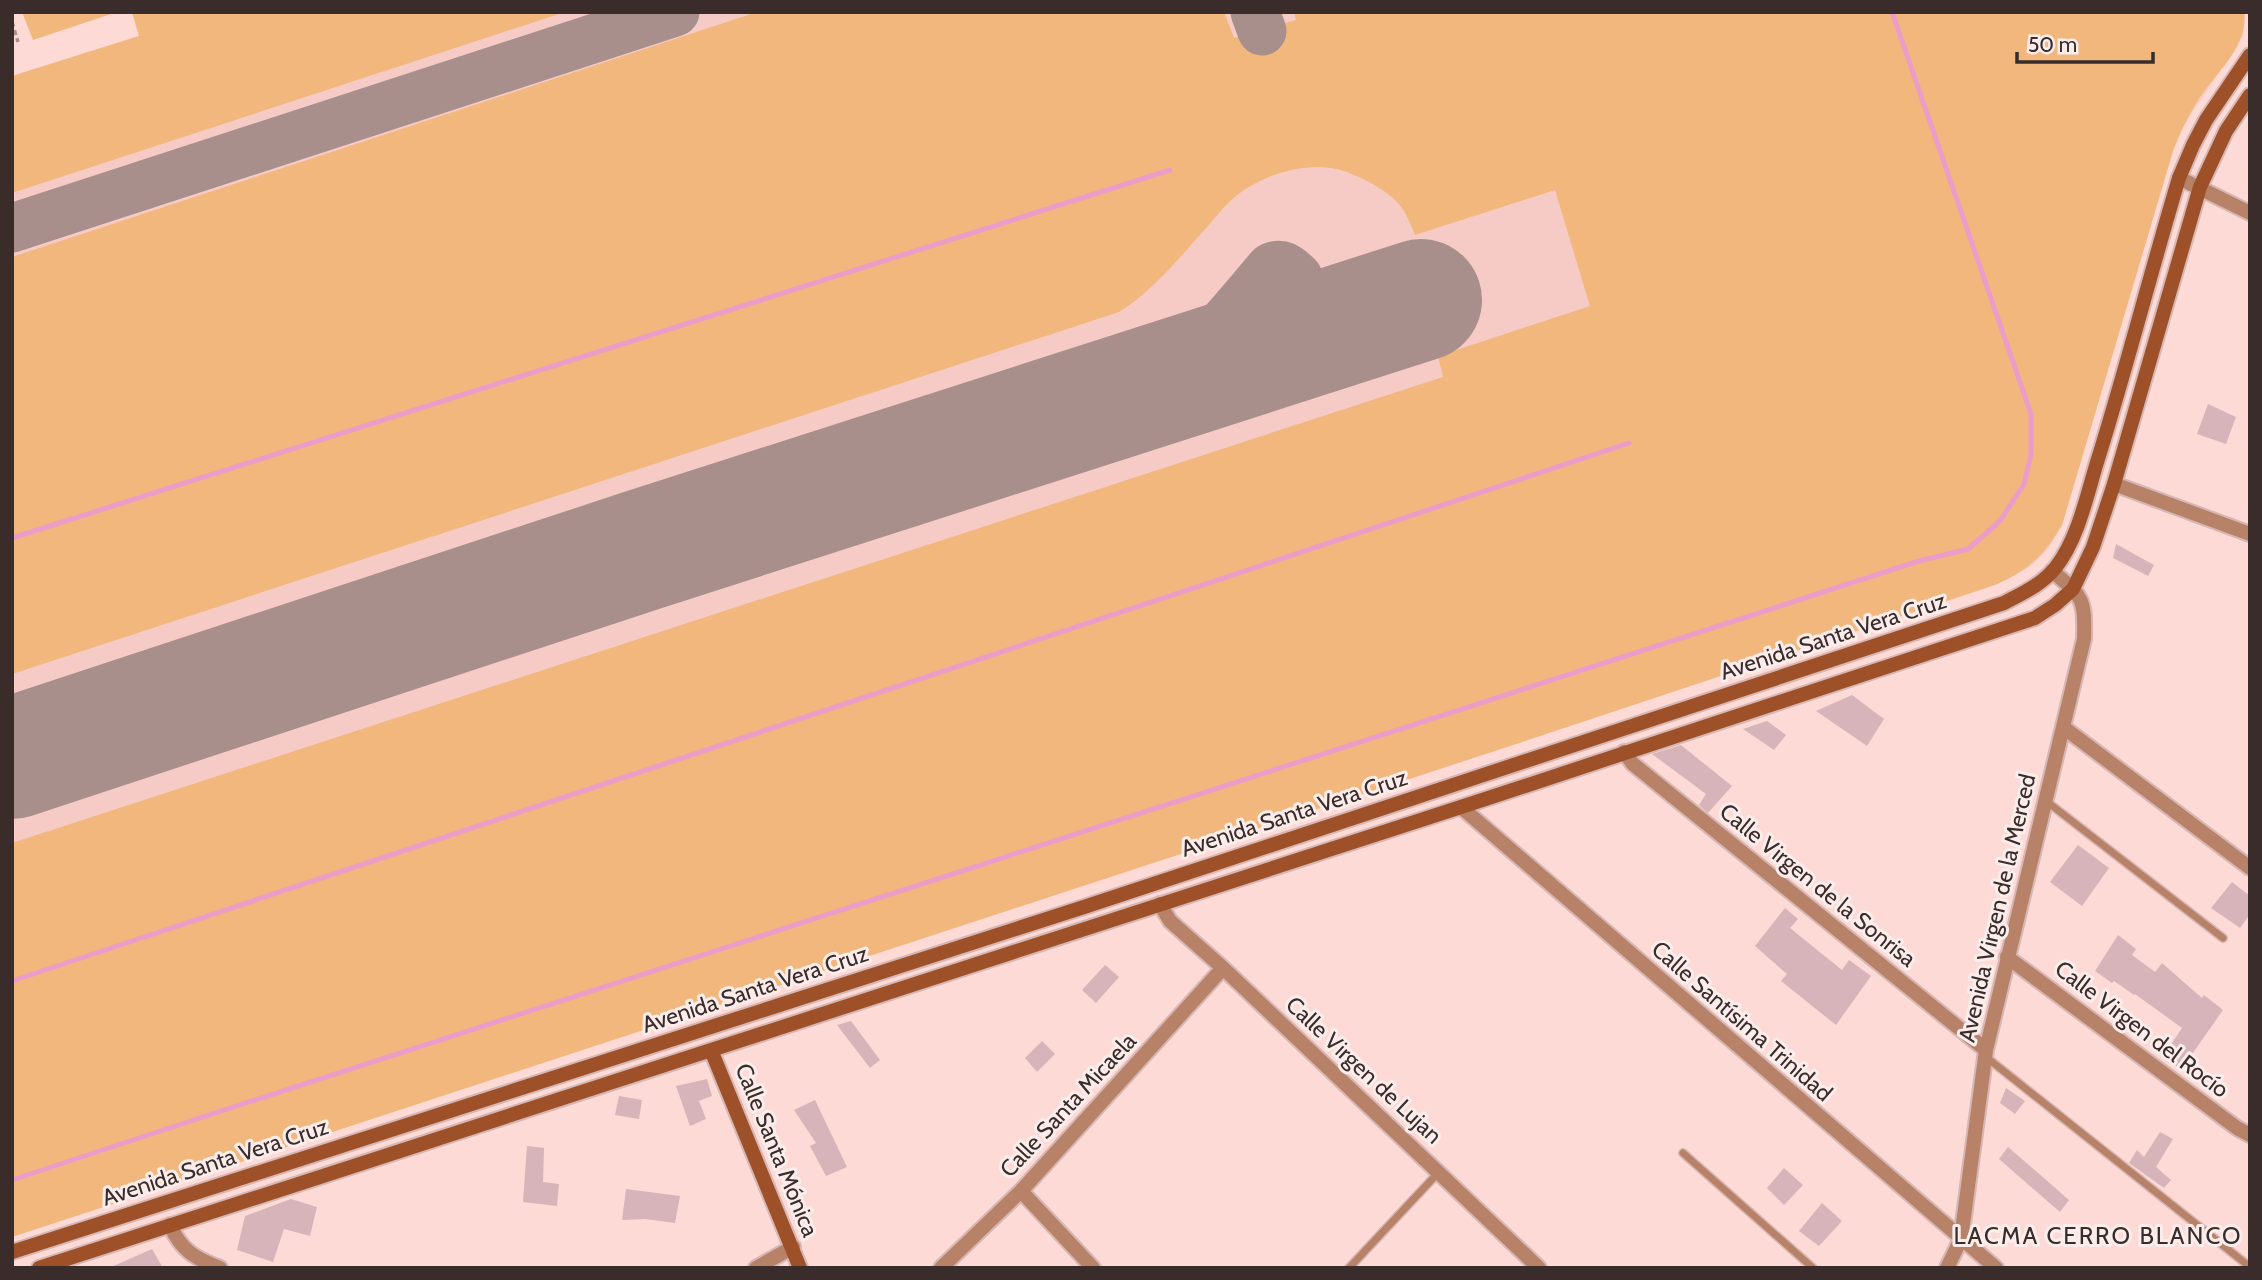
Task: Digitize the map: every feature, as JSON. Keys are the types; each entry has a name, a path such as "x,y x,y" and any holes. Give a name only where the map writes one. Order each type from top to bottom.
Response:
{"main road":[{"name":"Avenida Santa Vera Cruz","path":"12,1252 1070,911 2004,603 2044,580 2065,552 2077,526 2179,178 2206,120 2250,55"},
{"name":"Avenida Santa Vera Cruz","path":"39,1268 2035,618 2073,589 2093,547 2114,484 2200,187 2226,131 2250,96"},
{"name":"Calle Santa Mónica","path":"711,1050 800,1268"}],"street":[{"path":"2179,178 2250,213"},
{"path":"2114,484 2250,534"},
{"name":"Avenida Virgen de la Merced","path":"1947,1268 1961,1239 1986,1053 2084,639 2085,618 2081,599 2052,571"},
{"path":"2063,727 2250,868"},
{"name":"Calle Virgen de la Sonrisa","path":"1624,752 1633,764 1986,1053"},
{"name":"Calle Santísima Trinidad","path":"1461,807 1996,1268"},
{"name":"Calle Virgen de Lujan","path":"1160,904 1170,921 1539,1268"},
{"name":"Calle Virgen del Rocío","path":"2007,957 2250,1135"},
{"name":"Calle Santa Micaela","path":"941,1268 1021,1191 1223,968"},
{"path":"1021,1191 1093,1268"},
{"path":"170,1225 177,1241 189,1252 220,1268"},
{"path":"756,1268 793,1247"}],"lane":[{"path":"2045,800 2223,938"},
{"path":"1986,1053 2250,1267"},
{"path":"1683,1153 1813,1268"},
{"path":"1349,1268 1438,1172"}],"path":[{"path":"12,22 18,42"}],"shaded area":[{"path":"22,12 110,12 111,14 33,40"},
{"path":"132,12 2244,12 2245,16 2243,36 2184,125 2173,151 2062,525 2049,548 2031,566 2014,576 1917,611 1516,744 12,1236 12,76 139,36"},
{"path":"132,12 565,12 12,193 12,76 139,36"},
{"path":"757,12 1224,12 1234,38 1296,20 1294,12 2244,12 2244,24 2237,47 2200,97 2173,151 2062,525 2034,561 2007,579 1516,744 12,1237 12,843 1443,377 1438,356 1590,306 1555,190 1415,235 1399,204 1370,183 1333,168 1289,170 1261,181 1233,198 1158,281 1119,312 12,674 12,257"}],"building":[{"path":"2208,404 2236,417 2226,444 2197,434"},
{"path":"2116,544 2154,565 2148,576 2113,558"},
{"path":"1852,695 1884,719 1867,746 1816,711"},
{"path":"1767,721 1786,735 1774,750 1743,729"},
{"path":"1681,745 1732,786 1708,813 1699,805 1706,794 1652,754"},
{"path":"2078,845 2109,868 2082,906 2050,882"},
{"path":"2232,882 2250,896 2250,914 2240,928 2211,908"},
{"path":"1785,908 1798,919 1790,928 1842,970 1849,960 1871,976 1836,1025 1781,981 1787,974 1755,946"},
{"path":"2118,935 2136,949 2132,955 2155,972 2162,963 2202,998 2204,995 2223,1010 2181,1070 2164,1055 2182,1028 2135,994 2095,971"},
{"path":"1105,965 1119,977 1096,1003 1082,990"},
{"path":"851,1021 880,1060 870,1068 837,1025"},
{"path":"1042,1041 1055,1054 1037,1072 1025,1058"},
{"path":"707,1079 712,1096 699,1101 706,1119 690,1126 676,1086"},
{"path":"2006,1088 2025,1101 2015,1114 2000,1103"},
{"path":"619,1096 642,1100 639,1119 615,1115"},
{"path":"815,1100 847,1167 826,1176 810,1146 816,1143 794,1110"},
{"path":"2160,1132 2173,1139 2156,1167 2171,1180 2164,1188 2129,1163 2137,1150 2144,1157"},
{"path":"527,1146 544,1148 543,1182 559,1184 557,1206 523,1202"},
{"path":"2008,1147 2069,1200 2060,1212 1999,1159"},
{"path":"1784,1168 1803,1185 1784,1205 1767,1188"},
{"path":"626,1189 680,1196 675,1223 645,1219 622,1220"},
{"path":"291,1199 317,1207 310,1236 284,1229 273,1262 237,1250 245,1216"},
{"path":"1822,1203 1842,1221 1819,1246 1799,1231"},
{"path":"152,1249 163,1268 109,1268"}],"waterway":[{"path":"12,1180 1919,561 1968,549 2000,521 2024,484 2031,454 2031,414 1892,12"},
{"path":"12,538 1170,170"},
{"path":"12,981 1629,443"}],"taxiway":[{"path":"12,228 675,12"},
{"path":"1255,12 1262,31"},
{"path":"1157,385 1203,344 1271,267 1282,266 1298,277"}],"runway":[{"path":"12,758 643,550 1421,300"}],"district":[{"name":"LACMA CERRO BLANCO","path":"2098,1235"}]}
